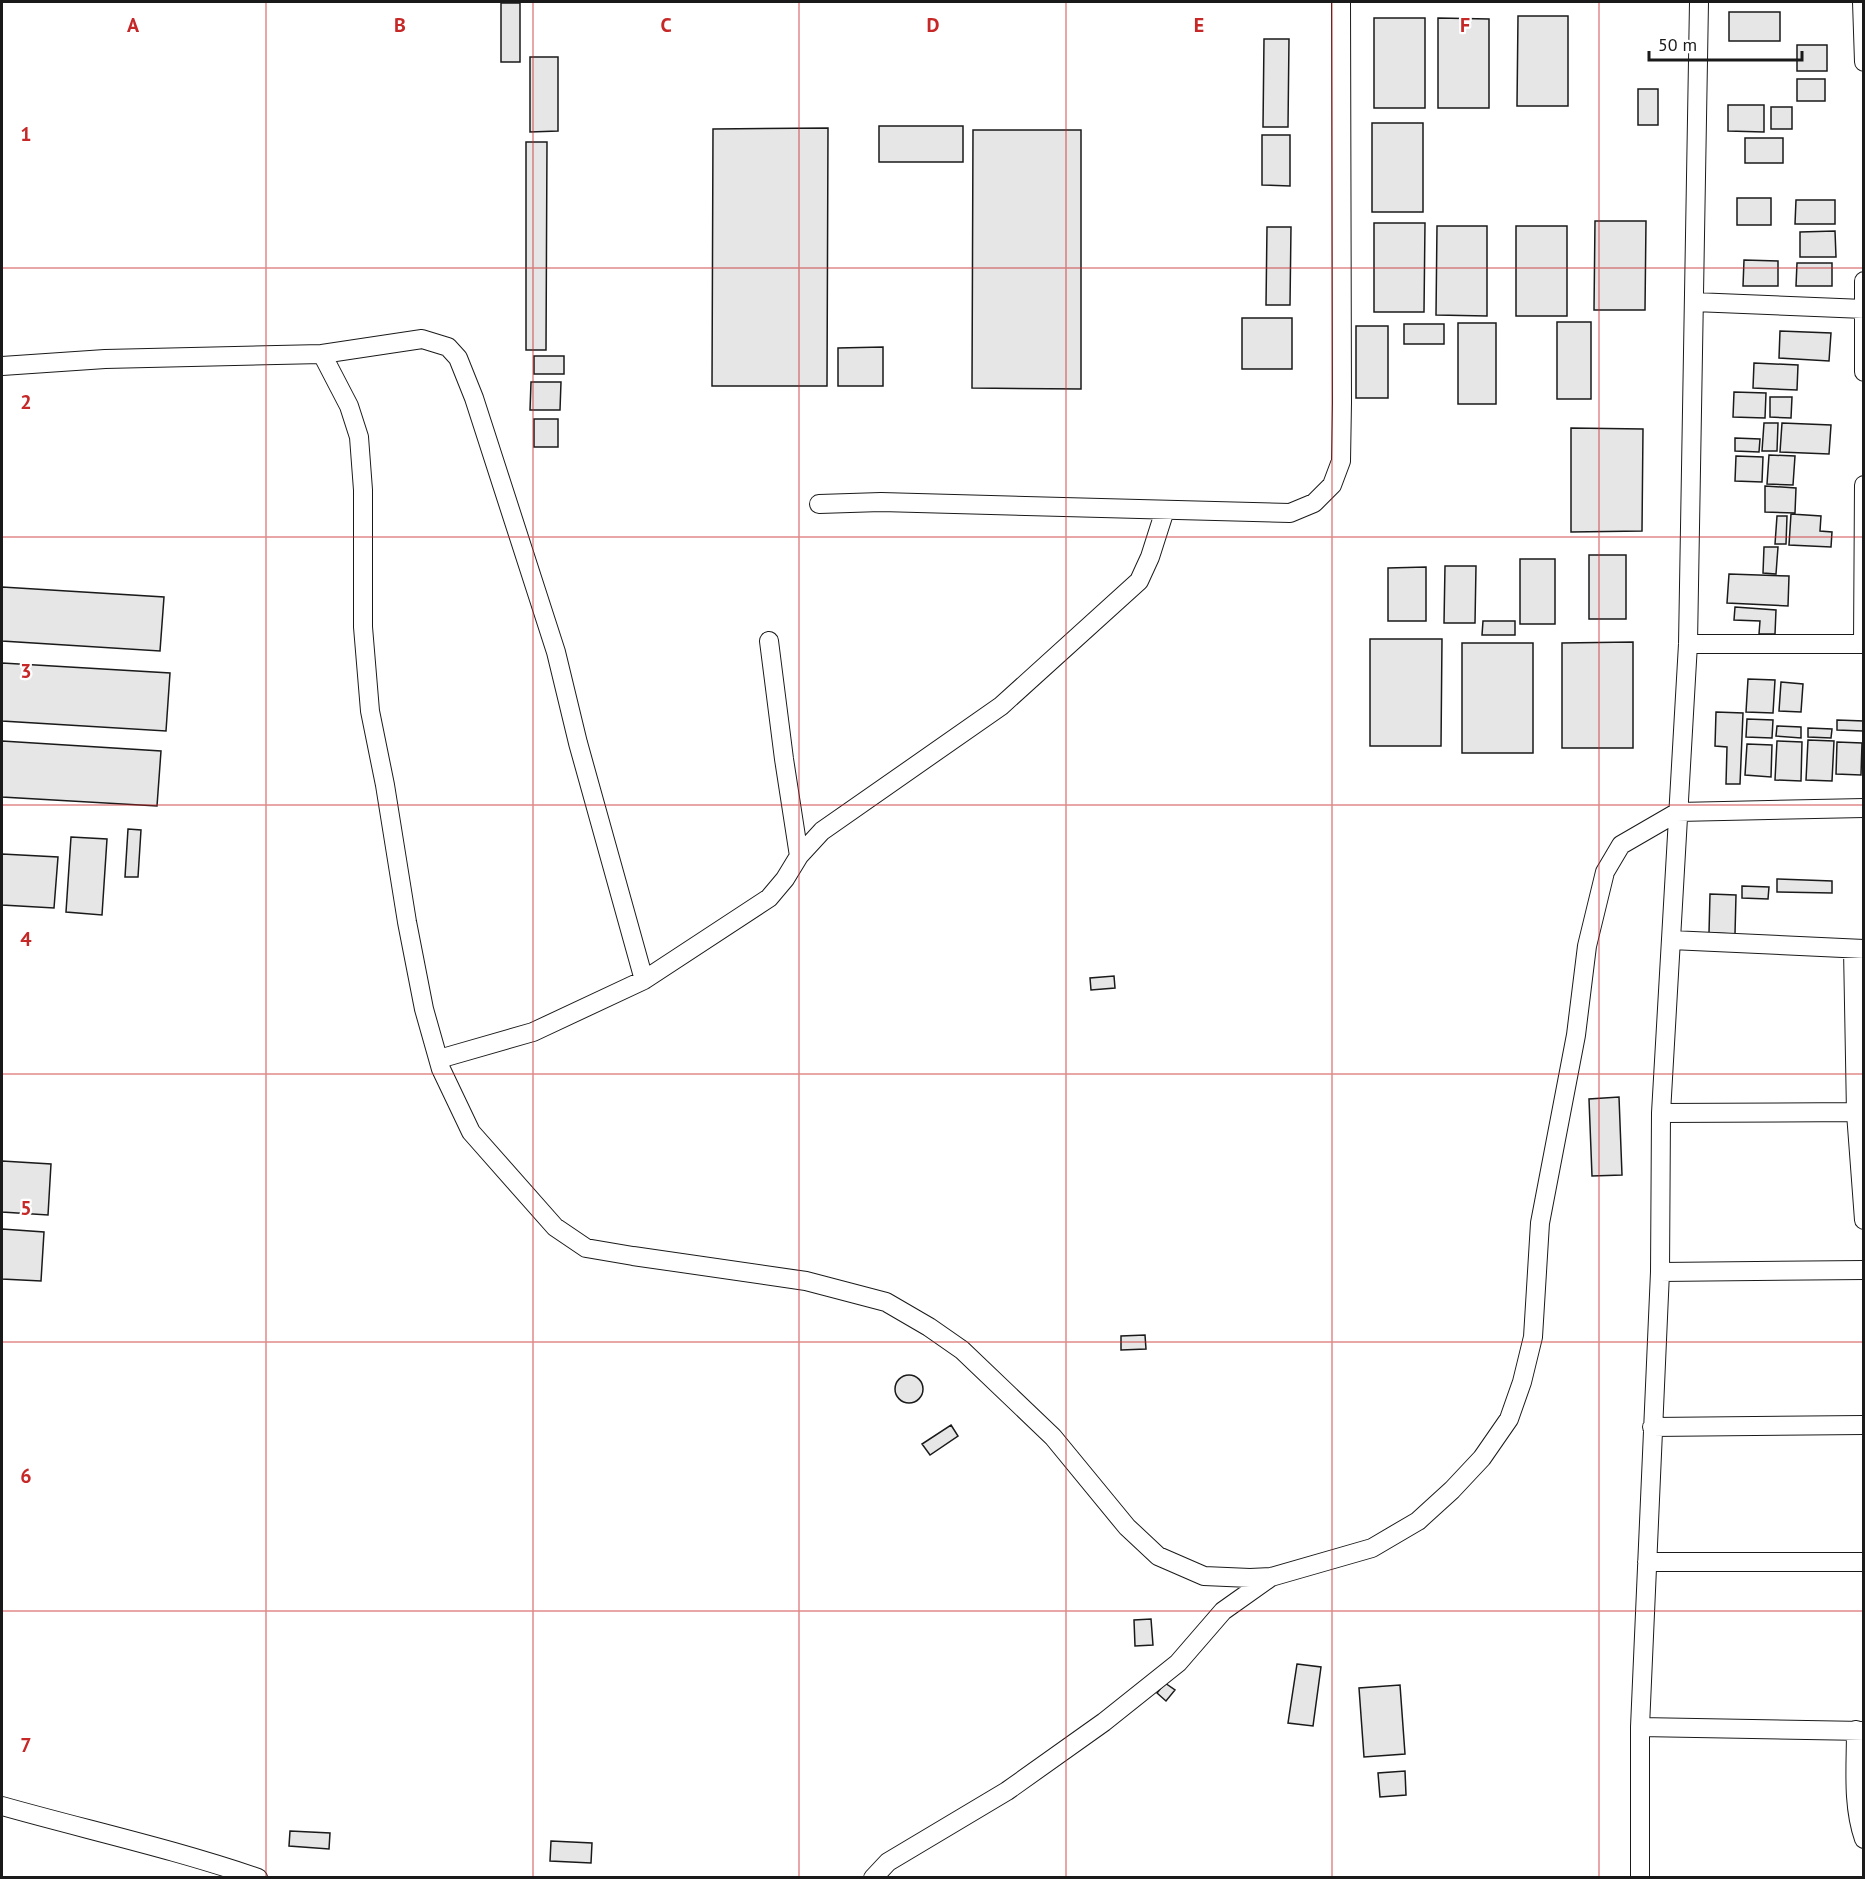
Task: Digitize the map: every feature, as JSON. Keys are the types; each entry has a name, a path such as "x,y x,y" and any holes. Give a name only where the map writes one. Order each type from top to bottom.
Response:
{"street":[{"path":"819,504 881,502 1290,513 1314,503 1332,485 1341,461 1341,2"},
{"path":"1640,1878 1640,1727 1660,1272 1661,1113 1688,644 1699,2"},
{"path":"1862,2 1863,62"},
{"path":"1863,280 1863,372"},
{"path":"1694,302 1863,309"},
{"path":"2,366 105,359 322,354 422,339 448,347 458,358 474,398 556,652 578,742 644,980"},
{"path":"322,354 349,406 359,437 363,489 363,627 370,711 385,785 407,922 424,1009 441,1070 471,1132 555,1227 586,1248 806,1281 886,1302 929,1327 962,1350 1053,1437 1127,1527 1158,1556 1204,1576 1270,1577 1372,1548 1418,1521 1482,1458 1509,1419 1522,1382 1533,1337 1540,1223 1576,1035 1587,946 1605,872 1621,845 1678,812 1863,808"},
{"path":"1688,644 1863,644 1863,485"},
{"path":"439,1059 533,1032 644,980 769,898 786,879 799,856 822,831 1001,706 1139,581 1150,557 1165,510"},
{"path":"769,642 799,856"},
{"path":"1671,940 1858,949 1863,1220"},
{"path":"1661,1113 1860,1113"},
{"path":"1660,1272 1863,1270"},
{"path":"1652,1427 1863,1425"},
{"path":"1647,1562 1863,1562"},
{"path":"873,1878 888,1862 1007,1791 1104,1722 1178,1663 1223,1611 1270,1577"},
{"path":"1640,1727 1860,1730 1856,1795 1858,1824 1863,1839"},
{"path":"2,1806 205,1860 258,1878"},
{"path":"205,1860 214,1878"}],"building":[{"path":"501,3 520,3 520,62 501,62"},
{"path":"1729,12 1780,12 1780,41 1729,41"},
{"path":"1518,16 1568,16 1568,106 1517,106"},
{"path":"1374,18 1425,18 1425,108 1374,108"},
{"path":"1438,18 1489,19 1489,108 1438,108"},
{"path":"1264,39 1289,39 1288,127 1263,127"},
{"path":"1797,45 1827,45 1827,71 1797,71"},
{"path":"530,57 558,57 558,131 530,132"},
{"path":"1797,79 1825,79 1825,101 1797,101"},
{"path":"1638,89 1658,89 1658,125 1638,125"},
{"path":"1728,105 1764,105 1764,132 1728,131"},
{"path":"1771,107 1792,107 1792,129 1771,129"},
{"path":"1372,123 1423,123 1423,212 1372,212"},
{"path":"879,126 963,126 963,162 879,162"},
{"path":"828,128 827,386 712,386 713,129"},
{"path":"973,130 1081,130 1081,389 972,388"},
{"path":"1262,135 1290,135 1290,186 1262,185"},
{"path":"1745,138 1783,138 1783,163 1745,163"},
{"path":"526,142 547,142 546,350 526,350"},
{"path":"1737,198 1771,198 1771,225 1737,225"},
{"path":"1796,200 1835,200 1835,224 1795,224"},
{"path":"1595,221 1646,221 1645,310 1594,310"},
{"path":"1374,223 1425,223 1424,312 1374,312"},
{"path":"1437,226 1487,226 1487,316 1436,315"},
{"path":"1516,226 1567,226 1567,316 1516,316"},
{"path":"1267,227 1291,227 1290,305 1266,305"},
{"path":"1835,231 1836,257 1800,257 1800,232"},
{"path":"1744,260 1778,261 1778,286 1743,286"},
{"path":"1797,263 1832,263 1832,286 1796,286"},
{"path":"1242,318 1292,318 1292,369 1242,369"},
{"path":"1557,322 1591,322 1591,399 1557,399"},
{"path":"1458,323 1496,323 1496,404 1458,404"},
{"path":"1404,324 1444,324 1444,344 1404,344"},
{"path":"1356,326 1388,326 1388,398 1356,398"},
{"path":"1780,331 1831,333 1829,361 1779,358"},
{"path":"883,347 883,386 838,386 838,348"},
{"path":"534,356 564,356 564,374 534,374"},
{"path":"1754,363 1798,365 1797,390 1753,388"},
{"path":"531,382 561,382 560,410 530,410"},
{"path":"1734,392 1766,393 1765,418 1733,417"},
{"path":"1770,397 1792,397 1791,418 1770,417"},
{"path":"534,419 558,419 558,447 534,447"},
{"path":"1764,423 1778,423 1777,451 1762,451"},
{"path":"1782,423 1831,425 1829,454 1780,452"},
{"path":"1571,428 1643,429 1642,531 1571,532"},
{"path":"1735,438 1760,439 1759,452 1735,451"},
{"path":"1769,455 1795,456 1793,485 1767,484"},
{"path":"1736,456 1763,457 1762,482 1735,481"},
{"path":"1765,486 1796,488 1795,513 1765,512"},
{"path":"1791,514 1821,516 1820,531 1832,532 1831,547 1789,545"},
{"path":"1777,516 1787,516 1786,544 1775,544"},
{"path":"1764,547 1778,547 1776,574 1763,573"},
{"path":"1589,555 1626,555 1626,619 1589,619"},
{"path":"1520,559 1555,559 1555,624 1520,624"},
{"path":"1445,566 1476,566 1475,623 1444,623"},
{"path":"1426,567 1426,621 1388,621 1388,568"},
{"path":"1729,574 1789,576 1788,606 1727,603"},
{"path":"2,587 164,597 160,651 2,641"},
{"path":"1735,607 1776,610 1775,634 1759,634 1760,621 1734,620"},
{"path":"1483,621 1515,621 1515,635 1482,635"},
{"path":"1370,639 1442,639 1441,746 1370,746"},
{"path":"1633,642 1633,748 1562,748 1562,643"},
{"path":"1462,643 1533,643 1533,753 1462,753"},
{"path":"2,663 170,673 166,731 2,721"},
{"path":"1748,679 1775,680 1773,713 1746,712"},
{"path":"1781,682 1803,684 1801,712 1779,711"},
{"path":"1716,712 1743,713 1740,784 1726,784 1727,747 1715,746"},
{"path":"1747,719 1773,720 1772,738 1746,737"},
{"path":"1837,720 1864,721 1863,731 1837,730"},
{"path":"1777,726 1801,727 1801,738 1776,736"},
{"path":"1808,728 1832,729 1831,738 1808,737"},
{"path":"1808,740 1834,741 1832,781 1806,780"},
{"path":"2,741 161,751 157,806 2,797"},
{"path":"1777,741 1802,742 1801,781 1775,780"},
{"path":"1837,742 1862,743 1861,775 1836,774"},
{"path":"1747,744 1772,745 1771,777 1745,775"},
{"path":"128,829 141,830 138,877 125,877"},
{"path":"71,837 107,839 102,915 66,912"},
{"path":"2,854 58,857 54,908 2,905"},
{"path":"1777,879 1832,881 1832,893 1777,892"},
{"path":"1742,886 1769,887 1768,899 1742,898"},
{"path":"1710,894 1736,895 1735,934 1709,933"},
{"path":"1114,976 1115,988 1091,990 1090,978"},
{"path":"1619,1097 1622,1175 1592,1176 1589,1099"},
{"path":"2,1161 51,1164 48,1215 2,1212"},
{"path":"2,1229 44,1232 41,1281 2,1279"},
{"path":"1145,1335 1146,1349 1121,1350 1121,1336"},
{"path":"909,1375 919,1379 923,1389 919,1399 909,1403 899,1399 895,1389 899,1379"},
{"path":"951,1425 958,1436 930,1455 922,1444"},
{"path":"1151,1619 1153,1645 1135,1646 1134,1620"},
{"path":"1297,1664 1321,1667 1313,1726 1288,1723"},
{"path":"1165,1683 1175,1690 1166,1701 1157,1693"},
{"path":"1400,1685 1405,1754 1364,1757 1359,1688"},
{"path":"1405,1771 1406,1795 1380,1797 1378,1773"},
{"path":"290,1831 330,1833 329,1849 289,1846"},
{"path":"551,1841 592,1843 591,1863 550,1861"}]}
